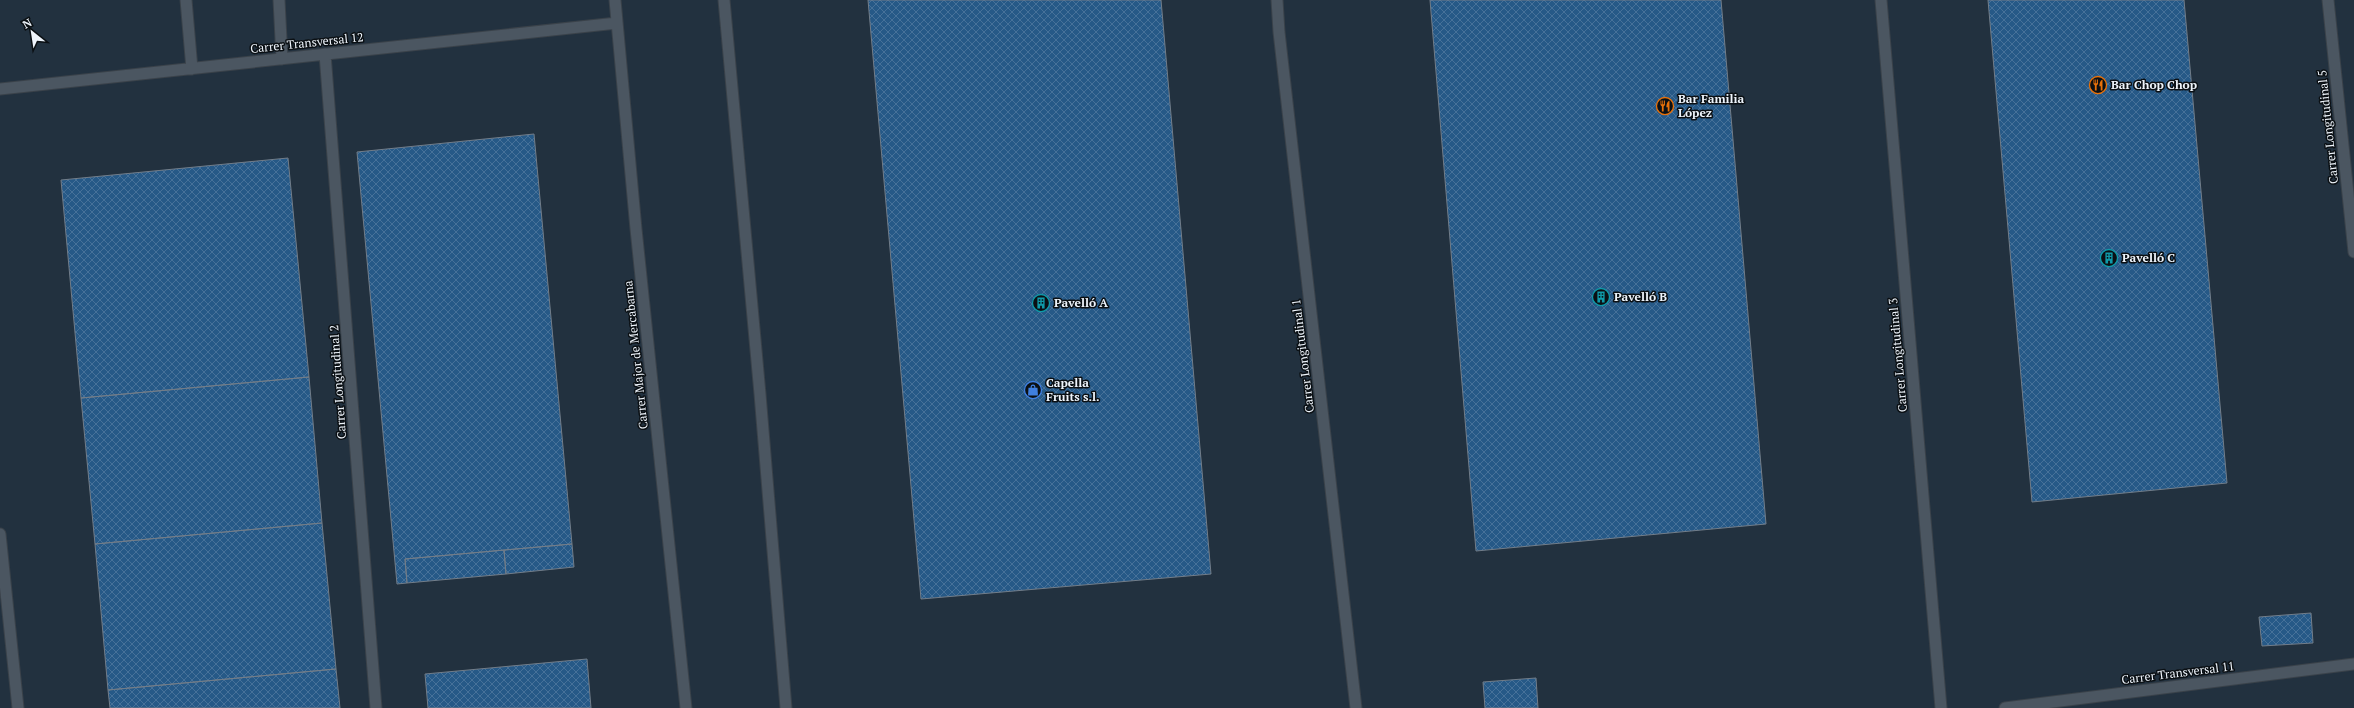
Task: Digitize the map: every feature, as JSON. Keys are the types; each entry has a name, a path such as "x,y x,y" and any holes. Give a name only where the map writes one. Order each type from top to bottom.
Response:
{"lane":[{"path":"186,0 192,69"},
{"path":"278,0 282,59"},
{"name":"Carrer Major de Mercabarna","path":"615,0 686,708"},
{"path":"724,0 760,394 786,708"},
{"name":"Carrer Longitudinal 1","path":"1277,0 1279,32 1356,708"},
{"name":"Carrer Longitudinal 3","path":"1881,0 1941,708"},
{"name":"Carrer Longitudinal 5","path":"2328,0 2354,252"},
{"name":"Carrer Transversal 12","path":"0,89 617,23"},
{"name":"Carrer Longitudinal 2","path":"325,54 376,708"},
{"path":"0,534 18,708"},
{"name":"Carrer Transversal 11","path":"2005,708 2354,664"}],"shaded area":[{"path":"0,0 2354,0 2354,708 0,708"}],"building":[{"name":"Pavelló A","path":"868,0 1161,0 1211,574 921,599"},
{"name":"Pavelló B","path":"1430,0 1721,0 1766,524 1476,551"},
{"name":"Pavelló C","path":"1988,0 2184,0 2227,483 2032,502"},
{"path":"534,134 572,544 405,559 407,583 397,584 357,152"},
{"path":"288,158 309,377 81,398 61,180"},
{"path":"309,377 322,523 95,544 81,398"},
{"path":"322,523 336,669 108,690 95,544"},
{"path":"572,544 574,567 506,574 504,550"},
{"path":"504,550 506,574 407,583 405,559"},
{"path":"2311,613 2313,643 2262,646 2259,617"},
{"path":"587,659 591,708 428,708 425,674"},
{"path":"336,669 340,708 110,708 108,690"},
{"path":"1536,678 1538,708 1485,708 1483,682"}],"place":[{"name":"Bar Chop Chop","path":"2098,85"},
{"name":"Bar Familia López","path":"1665,106"},
{"name":"Pavelló C","path":"2109,258"},
{"name":"Pavelló B","path":"1601,297"},
{"name":"Pavelló A","path":"1041,303"},
{"name":"Capella Fruits s.l.","path":"1033,390"}]}
